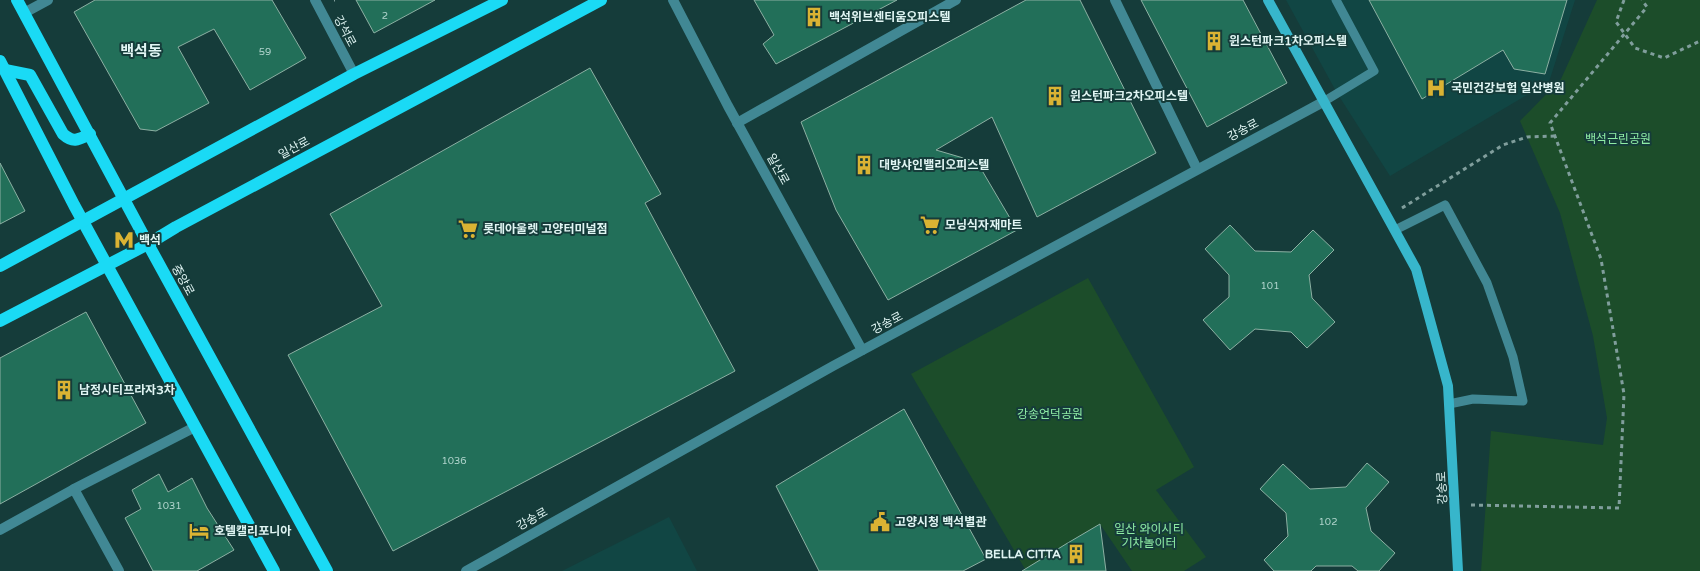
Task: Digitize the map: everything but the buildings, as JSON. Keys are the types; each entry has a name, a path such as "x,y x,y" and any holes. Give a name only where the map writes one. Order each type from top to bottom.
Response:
{"main road":[{"name":"중앙로","path":"17,0 327,571"},
{"path":"0,266 354,74 502,0"},
{"name":"일산로","path":"0,321 106,264 148,244 184,222 602,0"},
{"path":"2,66 30,75 63,134 70,140 77,140 90,134"},
{"path":"2,66 82,222 274,571"}],"street":[{"path":"24,13 48,0"},
{"name":"강석로","path":"315,0 354,74"},
{"name":"일산로","path":"673,0 737,123 862,350"},
{"path":"737,123 956,0"},
{"path":"1115,0 1197,169"},
{"name":"강송로","path":"1268,0 1322,102 1416,269 1448,386 1458,571"},
{"name":"강송로","path":"466,571 862,350 1322,102"},
{"path":"0,530 74,489 195,427"},
{"path":"74,489 119,571"}],"lane":[{"path":"1322,102 1374,71 1336,0"},
{"path":"1395,230 1444,205 1488,283 1513,357 1523,401 1473,398 1450,404"}],"path":[{"path":"1624,0 1616,22 1635,48 1664,58 1700,41"},
{"path":"1471,505 1619,508 1624,394 1603,268 1550,123 1647,7 1642,0"},
{"path":"1402,208 1503,145 1527,137 1555,136"}],"shaded area":[{"name":"국민건강보험 일산병원","path":"1286,0 1575,0 1549,82 1390,176 1337,93"},
{"path":"669,517 697,571 562,571"}],"green space":[{"name":"백석근린공원","path":"1597,0 1700,0 1700,571 1481,571 1491,431 1603,445 1607,418 1593,336 1560,213 1520,121 1561,79"},
{"name":"강송언덕공원","path":"1088,278 1194,467 1156,490 1206,557 1184,571 1132,571 1100,524 1025,569 911,374"}],"place":[{"name":"백석위브센티움오피스텔","path":"814,17"},
{"name":"윈스턴파크1차오피스텔","path":"1214,41"},
{"name":"국민건강보험 일산병원","path":"1436,88"},
{"name":"윈스턴파크2차오피스텔","path":"1055,96"},
{"name":"대방샤인밸리오피스텔","path":"864,165"},
{"name":"모닝식자재마트","path":"930,225"},
{"name":"롯데아울렛 고양터미널점","path":"468,229"},
{"name":"백석","path":"124,240"},
{"name":"남정시티프라자3차","path":"64,390"},
{"name":"고양시청 백석별관","path":"880,522"},
{"name":"호텔캘리포니아","path":"199,531"},
{"name":"BELLA CITTA","path":"1076,554"}],"district":[{"name":"백석동","path":"141,51"}],"park label":[{"name":"일산 와이시티 기차놀이터","path":"1149,536"}]}
